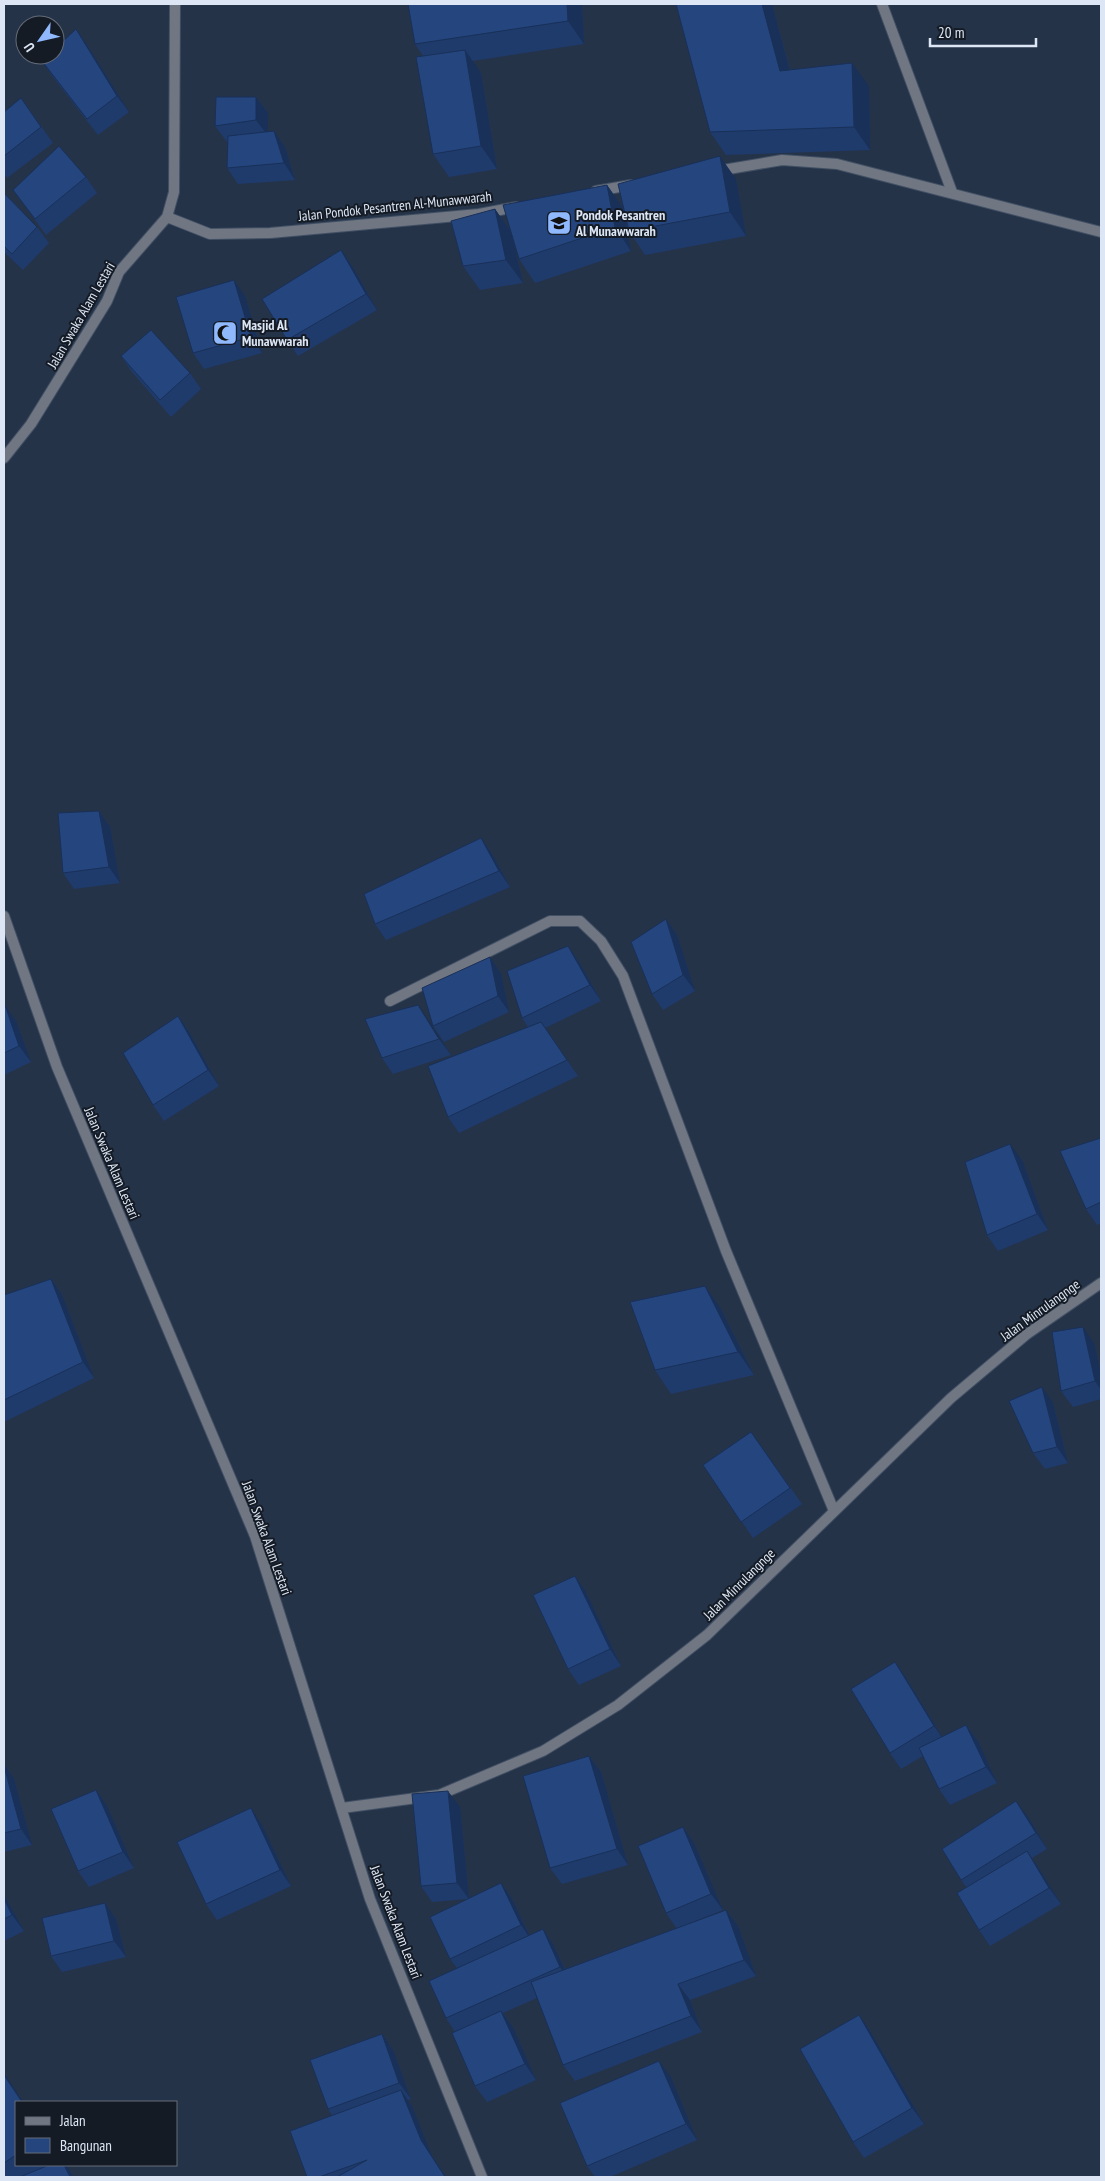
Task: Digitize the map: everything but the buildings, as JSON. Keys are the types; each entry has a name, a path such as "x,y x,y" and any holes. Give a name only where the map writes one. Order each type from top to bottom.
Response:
{"street":[{"name":"Jalan Swaka Alam Lestari","path":"4,458 31,424 107,301 119,272 167,217 174,192 175,4"},
{"path":"882,4 952,192"},
{"path":"704,173 782,160 837,164 868,170 1101,232"},
{"path":"586,193 645,183"},
{"name":"Jalan Pondok Pesantren Al-Munawwarah","path":"167,217 210,234 270,233 479,214 528,204"},
{"name":"Jalan Swaka Alam Lestari","path":"4,916 57,1067 255,1536 370,1899 482,2177"},
{"path":"390,1000 550,921 580,921 601,941 623,976 726,1251 834,1511"},
{"name":"Jalan Minrulangnge","path":"342,1808 439,1795 543,1751 618,1706 707,1635 951,1398 1027,1334 1101,1284"}],"place":[{"name":"Pondok Pesantren Al Munawwarah","path":"559,223"},
{"name":"Masjid Al Munawwarah","path":"225,333"}]}
